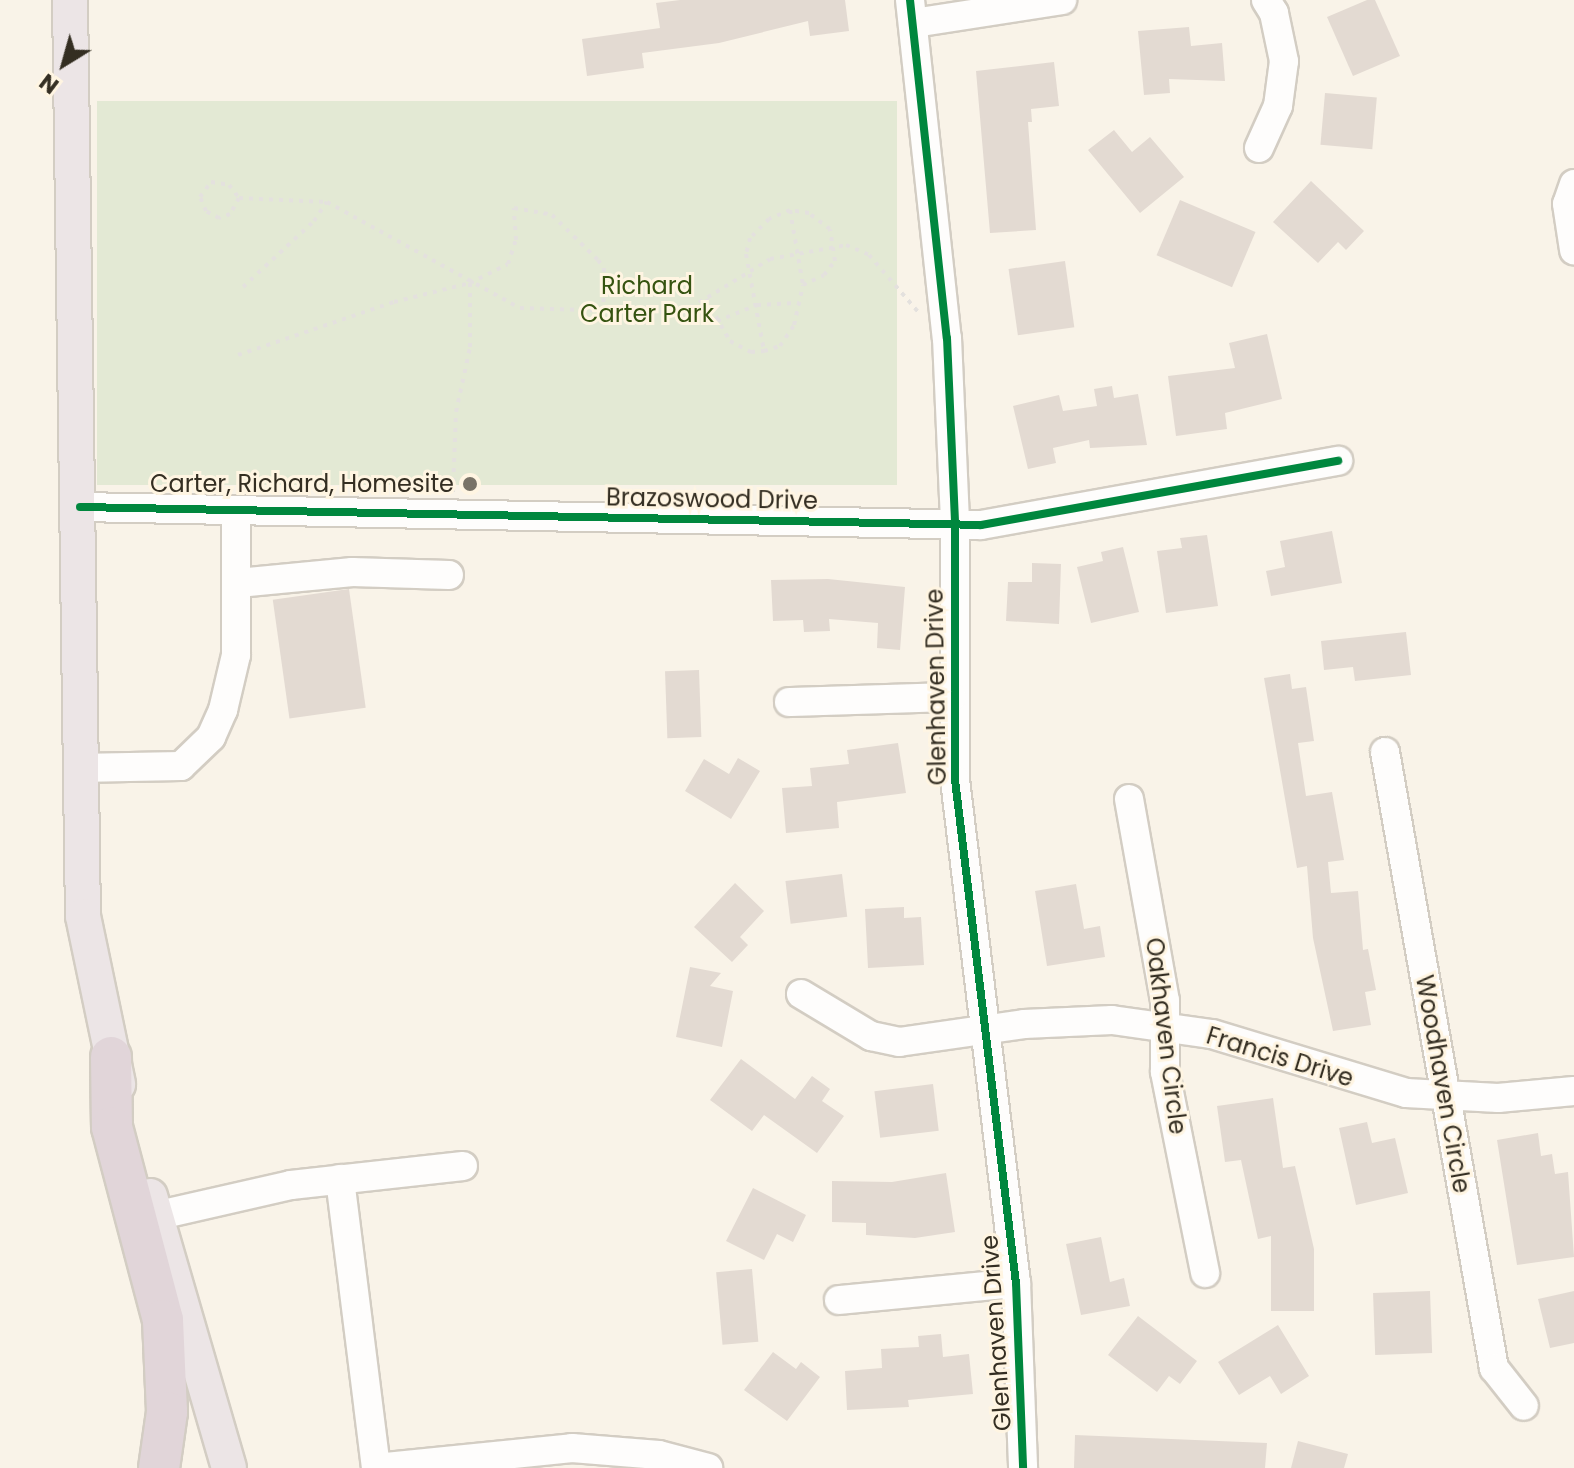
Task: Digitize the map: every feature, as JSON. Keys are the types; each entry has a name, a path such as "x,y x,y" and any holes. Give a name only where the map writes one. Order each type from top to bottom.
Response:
{"highway":[{"path":"111,1057 112,1127 163,1320 168,1398 159,1468"}],"main road":[{"path":"70,0 80,507 78,768 83,916 111,1057 229,1468"}],"street":[{"path":"912,12 1062,0"},
{"path":"1259,148 1278,106 1284,61 1274,13 1266,0"},
{"name":"Glenhaven Drive","path":"912,12 947,338 955,524 952,697 955,780 1016,1283 1023,1468"},
{"path":"1573,185 1567,204 1574,250"},
{"name":"Brazoswood Drive","path":"80,507 1013,523 1338,461"},
{"path":"78,768 181,766 199,753 223,710 233,679 238,583 236,510"},
{"path":"238,583 352,572 449,575"},
{"path":"789,702 952,697"},
{"name":"Woodhaven Circle","path":"1385,752 1494,1368 1524,1406"},
{"name":"Oakhaven Circle","path":"1129,799 1165,1001 1162,1025 1165,1072 1205,1273"},
{"name":"Francis Drive","path":"801,994 871,1036 899,1042 1057,1021 1162,1025 1212,1034 1406,1093 1498,1098 1574,1091"},
{"path":"155,1216 260,1191 463,1166"},
{"path":"340,1179 376,1468 659,1455 708,1468"},
{"path":"839,1300 1016,1283"}],"path":[{"path":"239,198 230,214 219,218 206,211 200,197 211,182 229,185 239,198 327,202 520,308 603,308 682,313 750,272 794,252 836,247 869,255 903,299 947,338"},
{"path":"243,287 314,221 327,202"},
{"path":"238,355 394,302 470,283 508,264 516,240 514,208 533,209 559,221 604,268 603,308"},
{"path":"706,299 730,341 751,352 780,346 794,325 795,303 803,285 794,252 790,210"},
{"path":"764,351 750,272 750,238 769,219 790,210 809,213 830,229 836,247 835,261 824,275 803,285"},
{"path":"450,514 456,412 470,347 470,283"},
{"path":"717,321 757,305 795,303"}],"green space":[{"name":"Richard Carter Park","path":"97,101 897,101 897,485 97,485"}],"building":[{"path":"680,0 845,0 849,31 810,36 808,21 719,43 642,53 644,68 587,76 582,39 660,28 656,3"},
{"path":"1367,0 1375,0 1400,56 1353,76 1327,17"},
{"path":"1189,27 1191,46 1222,43 1225,81 1169,79 1170,93 1144,95 1138,31"},
{"path":"1054,62 1059,106 1031,109 1032,122 1028,122 1036,230 990,233 976,71"},
{"path":"1325,93 1377,98 1372,149 1320,145"},
{"path":"1114,130 1132,152 1150,137 1184,177 1140,213 1088,150"},
{"path":"1311,181 1364,231 1346,250 1338,242 1318,263 1273,222"},
{"path":"1180,200 1255,232 1232,287 1157,255"},
{"path":"1065,261 1074,327 1018,335 1009,269"},
{"path":"1267,334 1282,399 1225,413 1227,429 1176,436 1168,376 1235,368 1229,343"},
{"path":"1112,386 1114,398 1138,394 1147,445 1090,448 1089,440 1053,448 1056,463 1028,469 1013,406 1059,395 1063,411 1097,406 1094,389"},
{"path":"1332,531 1342,583 1271,596 1266,571 1285,567 1280,541"},
{"path":"1207,535 1218,606 1166,613 1157,551 1182,548 1180,538"},
{"path":"1123,547 1139,612 1091,623 1077,567 1103,561 1101,552"},
{"path":"1032,563 1061,564 1059,624 1006,621 1008,582 1032,582"},
{"path":"828,579 905,587 900,650 877,648 878,623 829,619 830,631 804,632 803,620 773,621 771,580"},
{"path":"349,589 366,708 289,719 273,600"},
{"path":"1406,632 1411,675 1355,681 1353,667 1324,670 1321,641"},
{"path":"699,670 701,737 667,738 665,671"},
{"path":"1290,674 1292,689 1306,687 1314,741 1298,743 1306,796 1332,792 1344,860 1328,862 1331,893 1358,891 1363,950 1368,949 1376,990 1365,992 1371,1025 1333,1031 1313,938 1307,866 1297,868 1264,678"},
{"path":"898,743 906,793 837,802 839,828 786,833 782,788 812,786 810,768 849,764 847,750"},
{"path":"738,758 760,771 731,819 685,791 704,759 729,774"},
{"path":"842,874 847,917 791,924 785,881"},
{"path":"735,883 764,911 740,937 748,945 732,962 694,927"},
{"path":"1076,884 1084,929 1100,926 1105,957 1047,966 1035,891"},
{"path":"904,907 904,918 921,917 924,965 868,968 865,909"},
{"path":"690,967 721,973 710,986 733,991 722,1047 676,1037"},
{"path":"741,1059 795,1099 812,1076 830,1089 822,1101 844,1116 817,1153 764,1115 752,1131 710,1100"},
{"path":"933,1084 939,1131 880,1138 874,1091"},
{"path":"1273,1098 1283,1168 1295,1166 1314,1249 1314,1311 1271,1311 1271,1236 1258,1239 1241,1160 1225,1162 1217,1106"},
{"path":"1367,1122 1372,1143 1395,1138 1408,1193 1356,1205 1339,1128"},
{"path":"1538,1133 1541,1156 1552,1154 1555,1174 1568,1172 1574,1257 1517,1265 1497,1140"},
{"path":"946,1173 955,1232 915,1238 866,1235 866,1223 832,1222 832,1181 892,1182"},
{"path":"753,1188 806,1215 793,1242 777,1234 764,1260 726,1241"},
{"path":"1101,1237 1110,1282 1124,1278 1130,1306 1081,1315 1066,1244"},
{"path":"752,1269 758,1342 722,1345 716,1272"},
{"path":"1430,1291 1432,1353 1375,1355 1373,1293"},
{"path":"1574,1291 1574,1343 1550,1348 1538,1299"},
{"path":"1138,1316 1197,1361 1180,1384 1169,1376 1157,1392 1108,1355"},
{"path":"1278,1325 1309,1376 1281,1394 1270,1376 1239,1395 1218,1362"},
{"path":"941,1334 943,1357 969,1354 973,1394 908,1400 909,1407 847,1410 845,1371 882,1368 881,1349 919,1347 918,1336"},
{"path":"773,1352 796,1369 801,1362 820,1377 787,1421 744,1390"},
{"path":"1075,1435 1267,1443 1265,1468 1074,1468"},
{"path":"1298,1441 1348,1454 1344,1468 1291,1468"}],"cycle path":[{"path":"910,0 947,338 955,524 955,780 1016,1283 1023,1468"},
{"path":"80,507 981,525 1338,461"}],"place":[{"name":"Carter, Richard, Homesite","path":"470,484"}]}
